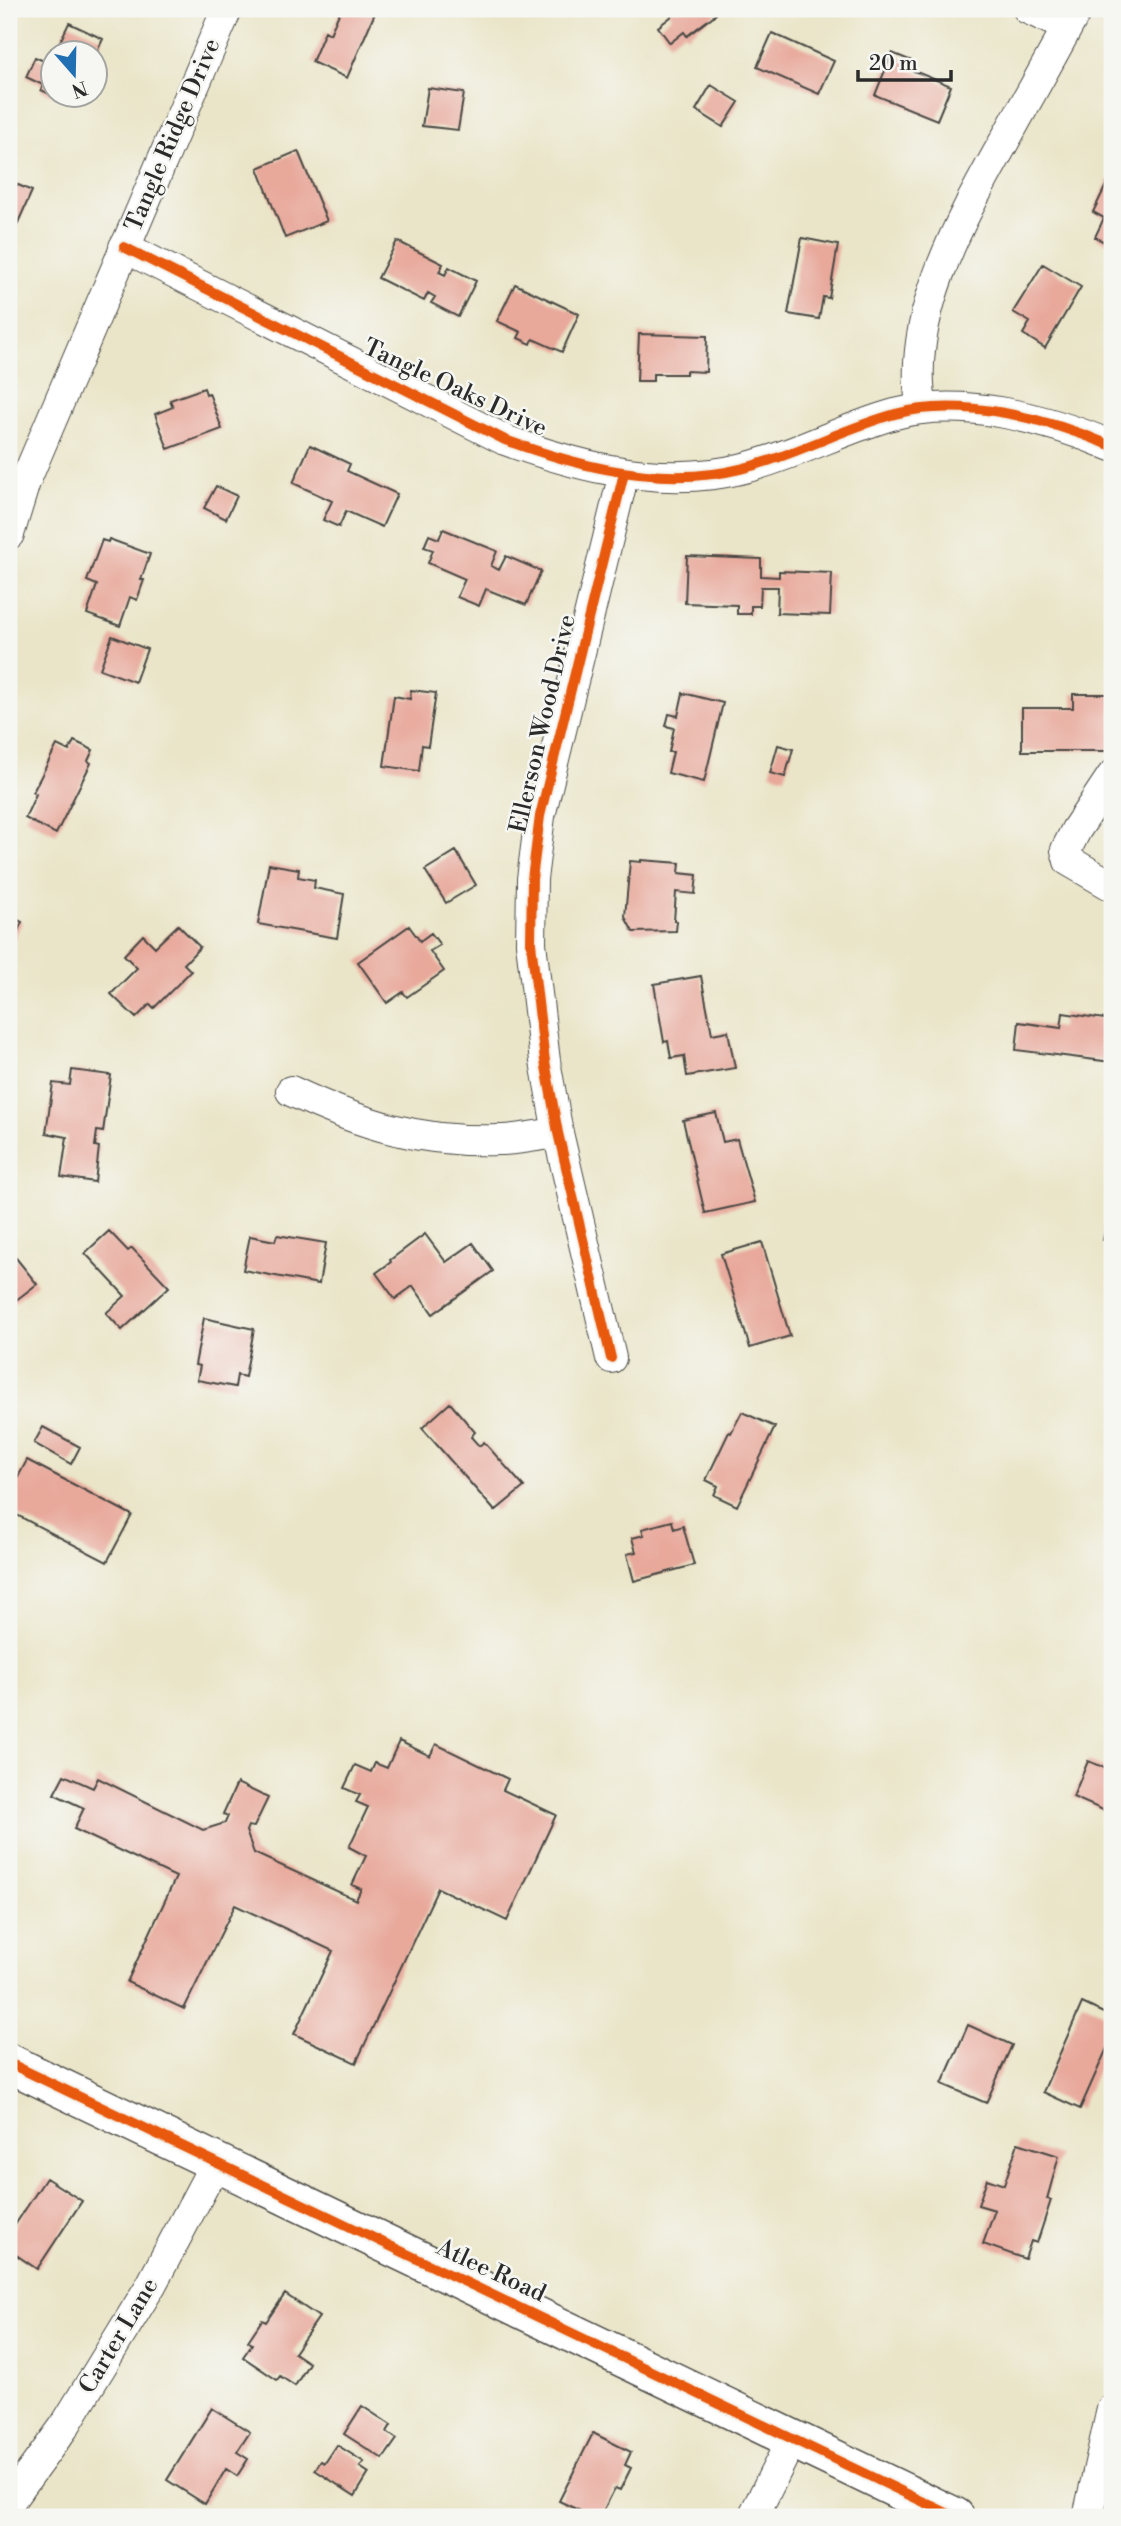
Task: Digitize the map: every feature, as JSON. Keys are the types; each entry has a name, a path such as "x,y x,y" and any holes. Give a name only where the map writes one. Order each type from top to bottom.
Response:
{"main road":[{"name":"Atlee Road","path":"9,2063 955,2517"}],"street":[{"name":"Tangle Ridge Drive","path":"9,534 25,482 227,9"},
{"path":"922,410 917,364 940,272 965,210 1072,18 1028,9"},
{"name":"Tangle Oaks Drive","path":"124,247 505,440 559,460 624,473 670,477 715,474 759,463 895,414 958,408 1025,417 1079,431 1112,446"},
{"name":"Ellerson Wood Drive","path":"611,1358 558,1133 545,1061 531,943 532,879 540,816 624,473"},
{"path":"1112,776 1066,850 1069,861 1112,886"},
{"path":"290,1091 342,1115 397,1132 442,1139 500,1140 558,1133"},
{"name":"Carter Lane","path":"9,2502 64,2427 144,2297 216,2162"},
{"path":"1088,2517 1112,2409"},
{"path":"753,2517 792,2440"}],"building":[{"path":"341,9 365,9 375,13 347,78 312,62 325,31 330,34"},
{"path":"667,9 713,9 716,14 687,36 684,32 670,43 658,27 672,16"},
{"path":"69,23 101,38 62,38"},
{"path":"772,33 834,61 819,94 757,67"},
{"path":"892,53 912,61 909,69 951,86 937,120 875,95"},
{"path":"35,57 38,58 38,83 26,77"},
{"path":"711,85 739,102 723,127 696,110"},
{"path":"428,88 464,93 458,130 422,126"},
{"path":"298,151 327,221 285,238 258,168"},
{"path":"1112,173 1112,246 1095,237 1104,218 1093,212"},
{"path":"9,181 32,191 9,243"},
{"path":"802,238 838,245 829,298 823,297 819,319 788,314"},
{"path":"397,241 443,264 439,272 445,275 449,267 476,281 458,317 431,303 435,297 428,293 424,301 378,278"},
{"path":"1043,264 1081,287 1045,348 1023,334 1030,322 1013,312"},
{"path":"515,284 579,314 562,352 533,339 531,344 518,338 521,332 497,321"},
{"path":"639,334 707,336 706,372 653,374 653,381 637,381"},
{"path":"204,388 206,394 209,393 222,429 168,449 155,414 173,407 170,400"},
{"path":"310,445 350,464 347,471 397,494 382,527 346,511 339,527 323,520 332,501 293,483"},
{"path":"216,486 237,496 226,519 204,508"},
{"path":"443,529 497,551 491,566 499,570 506,556 541,571 526,605 486,589 479,606 457,597 465,579 428,563 433,550 424,547 429,535 439,539"},
{"path":"109,539 150,554 137,600 130,597 120,626 87,614 97,585 87,581 102,540 108,542"},
{"path":"687,556 761,559 761,576 779,577 779,571 832,573 830,615 777,613 778,587 761,587 760,606 751,606 751,614 737,614 737,605 685,603"},
{"path":"112,636 147,649 135,682 100,669"},
{"path":"411,690 436,693 428,746 422,745 419,771 384,766 394,696 410,699"},
{"path":"683,693 723,703 704,782 668,773 673,752 669,752 674,728 666,726 669,714 678,716"},
{"path":"1073,694 1112,694 1112,751 1022,751 1022,708 1073,708"},
{"path":"74,741 93,750 88,761 91,763 56,834 25,818 36,794 33,792 57,745 69,751"},
{"path":"778,745 793,749 785,777 770,773"},
{"path":"456,851 476,885 446,903 425,870"},
{"path":"630,861 680,863 679,873 697,875 695,894 676,892 676,931 633,932 625,917"},
{"path":"269,864 299,869 298,877 315,880 314,888 344,894 337,938 258,924"},
{"path":"9,916 22,922 9,950"},
{"path":"178,925 200,947 184,964 191,971 154,1008 150,1004 136,1018 111,994 137,968 124,955 143,935 155,947"},
{"path":"409,926 420,941 431,933 440,945 430,951 444,971 407,997 403,992 387,1003 358,962"},
{"path":"701,976 712,1034 728,1031 735,1068 687,1076 684,1056 671,1058 668,1041 664,1042 654,984"},
{"path":"1063,1013 1112,1020 1112,1062 1016,1050 1019,1022 1061,1028"},
{"path":"72,1070 111,1075 103,1132 97,1131 95,1146 99,1147 95,1182 61,1177 67,1137 46,1133 53,1083 70,1085"},
{"path":"716,1113 723,1142 737,1139 755,1202 705,1213 683,1120"},
{"path":"1108,1215 1112,1216 1112,1242 1103,1240"},
{"path":"109,1231 128,1251 132,1248 169,1287 122,1330 106,1313 125,1296 85,1253"},
{"path":"425,1234 446,1262 473,1243 493,1271 433,1314 413,1286 395,1299 376,1273"},
{"path":"277,1235 326,1243 319,1284 243,1270 250,1236 275,1241"},
{"path":"762,1242 790,1336 750,1348 721,1254"},
{"path":"16,1258 37,1284 15,1301 9,1294 9,1263"},
{"path":"204,1318 254,1329 245,1377 237,1375 235,1387 197,1380 200,1366 195,1365"},
{"path":"450,1403 475,1432 471,1437 479,1446 484,1442 524,1487 495,1511 422,1428"},
{"path":"742,1412 775,1427 737,1506 714,1495 718,1486 706,1480 729,1432 731,1433"},
{"path":"43,1427 80,1447 71,1464 34,1443"},
{"path":"27,1460 132,1515 107,1562 9,1511 9,1494"},
{"path":"672,1521 674,1529 683,1526 694,1565 634,1581 627,1554 636,1552 632,1538 644,1535 642,1529"},
{"path":"399,1741 430,1756 436,1744 508,1779 503,1790 556,1815 507,1921 438,1888 356,2063 294,2034 333,1951 235,1905 184,2009 127,1982 176,1877 74,1829 84,1808 54,1794 64,1775 93,1788 98,1778 203,1830 225,1823 228,1816 223,1814 237,1783 268,1798 254,1827 248,1826 246,1831 254,1853 356,1900 361,1889 352,1885 366,1856 349,1847 368,1807 356,1802 360,1795 344,1788 355,1765 371,1772 375,1763 387,1768"},
{"path":"1088,1761 1112,1771 1112,1794 1105,1811 1073,1797"},
{"path":"1082,2003 1112,2017 1112,2037 1080,2109 1043,2092"},
{"path":"968,2025 1012,2045 986,2103 942,2084"},
{"path":"1018,2143 1059,2156 1047,2199 1051,2200 1037,2243 1031,2241 1025,2259 983,2244 995,2210 978,2205 987,2179 1004,2185"},
{"path":"46,2178 82,2201 37,2269 9,2250 9,2234"},
{"path":"285,2294 319,2317 294,2353 309,2363 295,2386 280,2376 277,2380 243,2357 252,2344 248,2341 262,2320 266,2322"},
{"path":"362,2406 391,2425 387,2432 397,2439 383,2459 344,2434"},
{"path":"212,2408 250,2432 237,2452 248,2459 237,2476 226,2469 205,2504 167,2480"},
{"path":"593,2433 631,2452 625,2465 631,2468 620,2490 615,2488 600,2517 593,2517 559,2501"},
{"path":"337,2445 364,2462 360,2467 369,2473 355,2496 315,2470 321,2461 325,2463"}],"cycle path":[{"path":"124,247 505,440 581,464 633,474 713,474 759,464 895,414 949,408 977,409 1034,419 1112,446"},
{"path":"611,1358 558,1133 545,1061 531,943 532,879 540,816 624,473"},
{"path":"9,2063 955,2517"}]}
